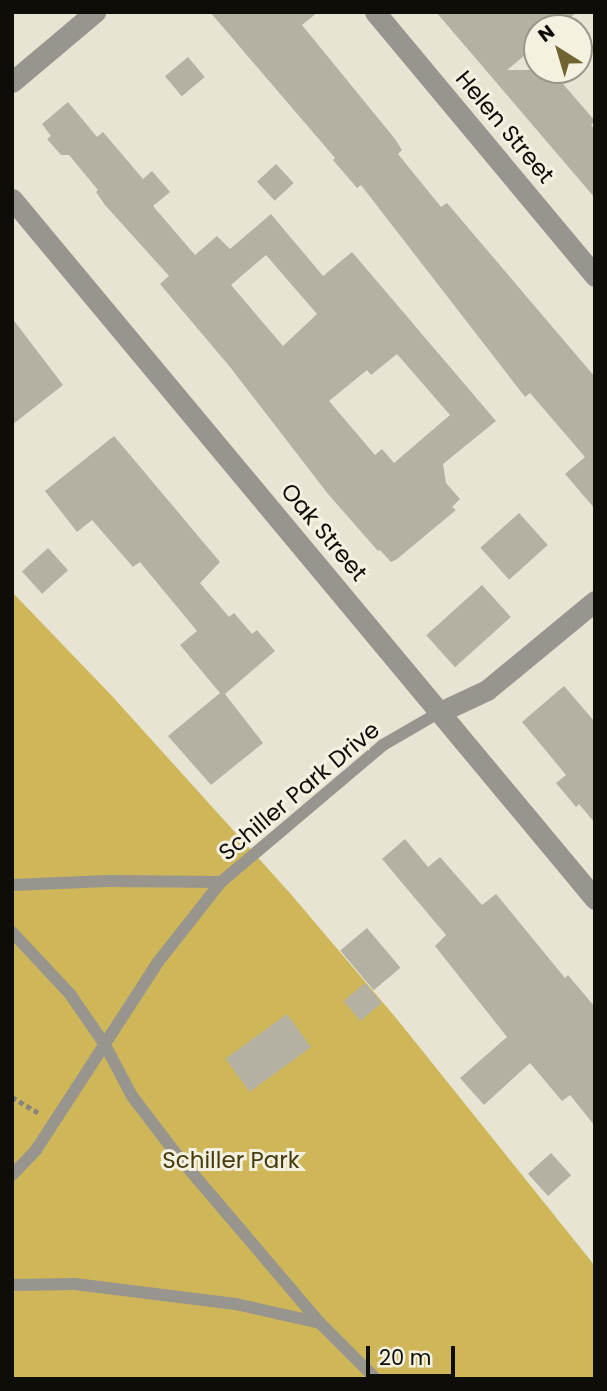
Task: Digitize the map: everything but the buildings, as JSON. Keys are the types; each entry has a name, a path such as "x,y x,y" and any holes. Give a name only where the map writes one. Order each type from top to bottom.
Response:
{"street":[{"path":"12,82 95,12"},
{"name":"Helen Street","path":"374,12 595,276"},
{"name":"Oak Street","path":"12,200 595,899"},
{"path":"440,712 487,690 595,601"}],"lane":[{"name":"Schiller Park Drive","path":"12,885 108,881 221,882 383,745 440,712"},
{"path":"12,1175 36,1150 158,962 221,882"},
{"path":"12,932 70,994 105,1045 132,1096 177,1155 320,1323 376,1379"},
{"path":"12,1285 75,1284 236,1304 320,1323"}],"path":[{"path":"12,1097 55,1122"}],"green space":[{"name":"Schiller Park","path":"12,592 112,696 289,892 396,1018 595,1266 595,1379 12,1379"}]}
